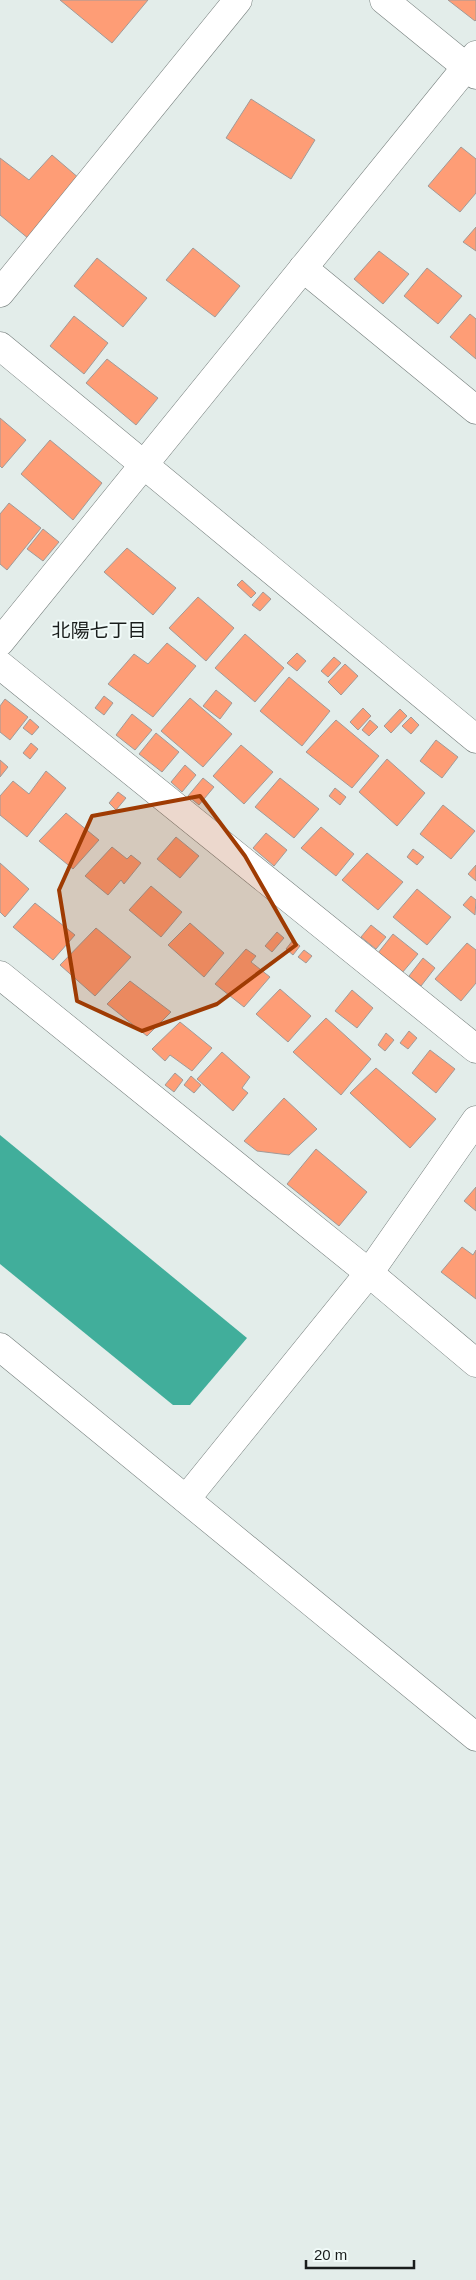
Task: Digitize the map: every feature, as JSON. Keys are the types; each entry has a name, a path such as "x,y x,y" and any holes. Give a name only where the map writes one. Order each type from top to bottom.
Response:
{"street":[{"path":"0,293 238,0"},
{"path":"0,642 303,268 473,66 384,0"},
{"path":"303,268 476,410"},
{"path":"0,346 476,739"},
{"path":"0,665 476,1049"},
{"path":"0,975 369,1273 476,1363"},
{"path":"186,1499 369,1273 476,1120"},
{"path":"0,1347 476,1737"}],"highlighted area":[{"path":"200,796 245,856 296,945 217,1004 142,1031 77,1001 59,890 92,816"}],"shaded area":[{"path":"0,1135 247,1338 190,1405 173,1405 0,1264"}],"building":[{"path":"60,0 148,0 112,43"},
{"path":"448,0 476,0 476,20 475,21"},
{"path":"251,99 315,140 291,179 226,138"},
{"path":"461,147 476,159 476,193 460,212 428,186"},
{"path":"52,155 80,179 29,239 0,215 0,158 29,180"},
{"path":"476,227 476,251 463,242"},
{"path":"193,248 240,286 215,317 166,280"},
{"path":"379,251 409,274 383,304 354,279"},
{"path":"97,258 147,298 123,327 74,286"},
{"path":"427,268 462,296 438,324 404,296"},
{"path":"470,314 476,319 476,359 450,337"},
{"path":"74,316 108,343 84,374 50,346"},
{"path":"107,359 158,398 136,425 86,383"},
{"path":"0,418 26,440 2,468 0,466"},
{"path":"50,440 102,483 73,520 21,474"},
{"path":"9,503 41,528 7,570 0,564 0,514"},
{"path":"43,529 59,542 43,561 27,549"},
{"path":"127,548 176,588 153,615 104,572"},
{"path":"242,580 256,593 251,598 237,585"},
{"path":"263,592 271,599 260,611 252,605"},
{"path":"198,597 234,628 206,661 169,628"},
{"path":"245,634 284,668 255,702 215,668"},
{"path":"167,643 196,666 153,717 108,684 134,654 148,664"},
{"path":"297,653 306,661 297,671 287,663"},
{"path":"334,657 341,663 328,677 321,671"},
{"path":"345,664 358,676 341,695 328,682"},
{"path":"289,677 330,711 302,746 260,711"},
{"path":"216,690 232,703 220,719 203,706"},
{"path":"104,696 113,703 104,715 95,708"},
{"path":"190,698 232,734 203,767 161,731"},
{"path":"5,699 28,717 10,740 0,732 0,706"},
{"path":"363,708 371,716 358,730 350,722"},
{"path":"400,709 407,716 391,733 384,726"},
{"path":"132,714 152,730 135,750 116,735"},
{"path":"411,717 419,725 411,734 402,726"},
{"path":"30,719 39,727 32,735 23,728"},
{"path":"336,720 379,756 352,788 306,752"},
{"path":"370,720 378,727 369,736 362,730"},
{"path":"156,733 179,752 162,772 139,754"},
{"path":"436,740 458,757 442,778 420,761"},
{"path":"31,743 38,749 30,759 23,753"},
{"path":"241,745 273,772 244,804 213,776"},
{"path":"387,759 425,793 397,826 359,792"},
{"path":"0,760 8,767 0,777"},
{"path":"185,765 196,775 182,792 171,782"},
{"path":"46,771 66,788 27,837 0,815 0,796 13,781 29,794"},
{"path":"203,778 214,787 199,805 188,796"},
{"path":"280,778 319,809 294,838 255,807"},
{"path":"335,788 346,797 340,805 329,796"},
{"path":"118,792 126,798 116,810 109,803"},
{"path":"443,805 475,831 451,859 420,834"},
{"path":"66,813 99,840 73,869 39,841"},
{"path":"321,827 354,854 336,876 301,848"},
{"path":"266,833 287,850 274,866 253,848"},
{"path":"176,837 199,856 180,878 157,859"},
{"path":"112,847 127,859 131,855 141,863 124,884 121,880 108,895 85,876"},
{"path":"413,849 424,857 417,865 407,857"},
{"path":"367,853 403,882 378,910 342,880"},
{"path":"0,863 29,889 5,917 0,912"},
{"path":"476,865 476,881 468,874"},
{"path":"151,886 182,912 161,937 129,910"},
{"path":"417,889 451,917 427,945 393,917"},
{"path":"471,896 476,900 475,915 463,905"},
{"path":"35,903 75,935 53,960 13,927"},
{"path":"190,923 224,953 204,977 168,945"},
{"path":"371,925 386,937 376,949 361,937"},
{"path":"96,928 131,957 95,996 60,965"},
{"path":"277,932 284,938 272,952 265,946"},
{"path":"393,934 418,954 402,973 378,953"},
{"path":"293,940 300,946 293,955 286,949"},
{"path":"467,943 476,950 476,983 461,1001 435,979"},
{"path":"246,949 256,956 251,962 270,977 244,1007 215,984"},
{"path":"304,950 312,956 306,963 298,957"},
{"path":"423,958 435,968 421,986 409,976"},
{"path":"130,981 171,1012 147,1036 107,1004"},
{"path":"280,989 311,1016 288,1042 256,1014"},
{"path":"352,990 373,1008 357,1028 335,1011"},
{"path":"326,1018 371,1059 341,1095 293,1052"},
{"path":"180,1022 212,1048 192,1071 170,1055 165,1061 152,1049"},
{"path":"409,1031 417,1038 408,1049 400,1043"},
{"path":"386,1033 394,1040 385,1051 378,1045"},
{"path":"430,1050 455,1069 436,1093 412,1073"},
{"path":"222,1052 250,1077 242,1088 248,1093 233,1111 197,1079"},
{"path":"376,1068 436,1119 410,1148 350,1093"},
{"path":"175,1073 183,1080 174,1092 165,1085"},
{"path":"191,1076 201,1085 194,1093 184,1085"},
{"path":"284,1098 317,1129 289,1155 257,1151 244,1141"},
{"path":"316,1149 367,1192 339,1226 287,1184"},
{"path":"476,1187 476,1211 464,1201"},
{"path":"462,1247 473,1255 476,1250 476,1299 441,1272"}],"district":[{"name":"北陽七丁目","path":"99,630"}]}
